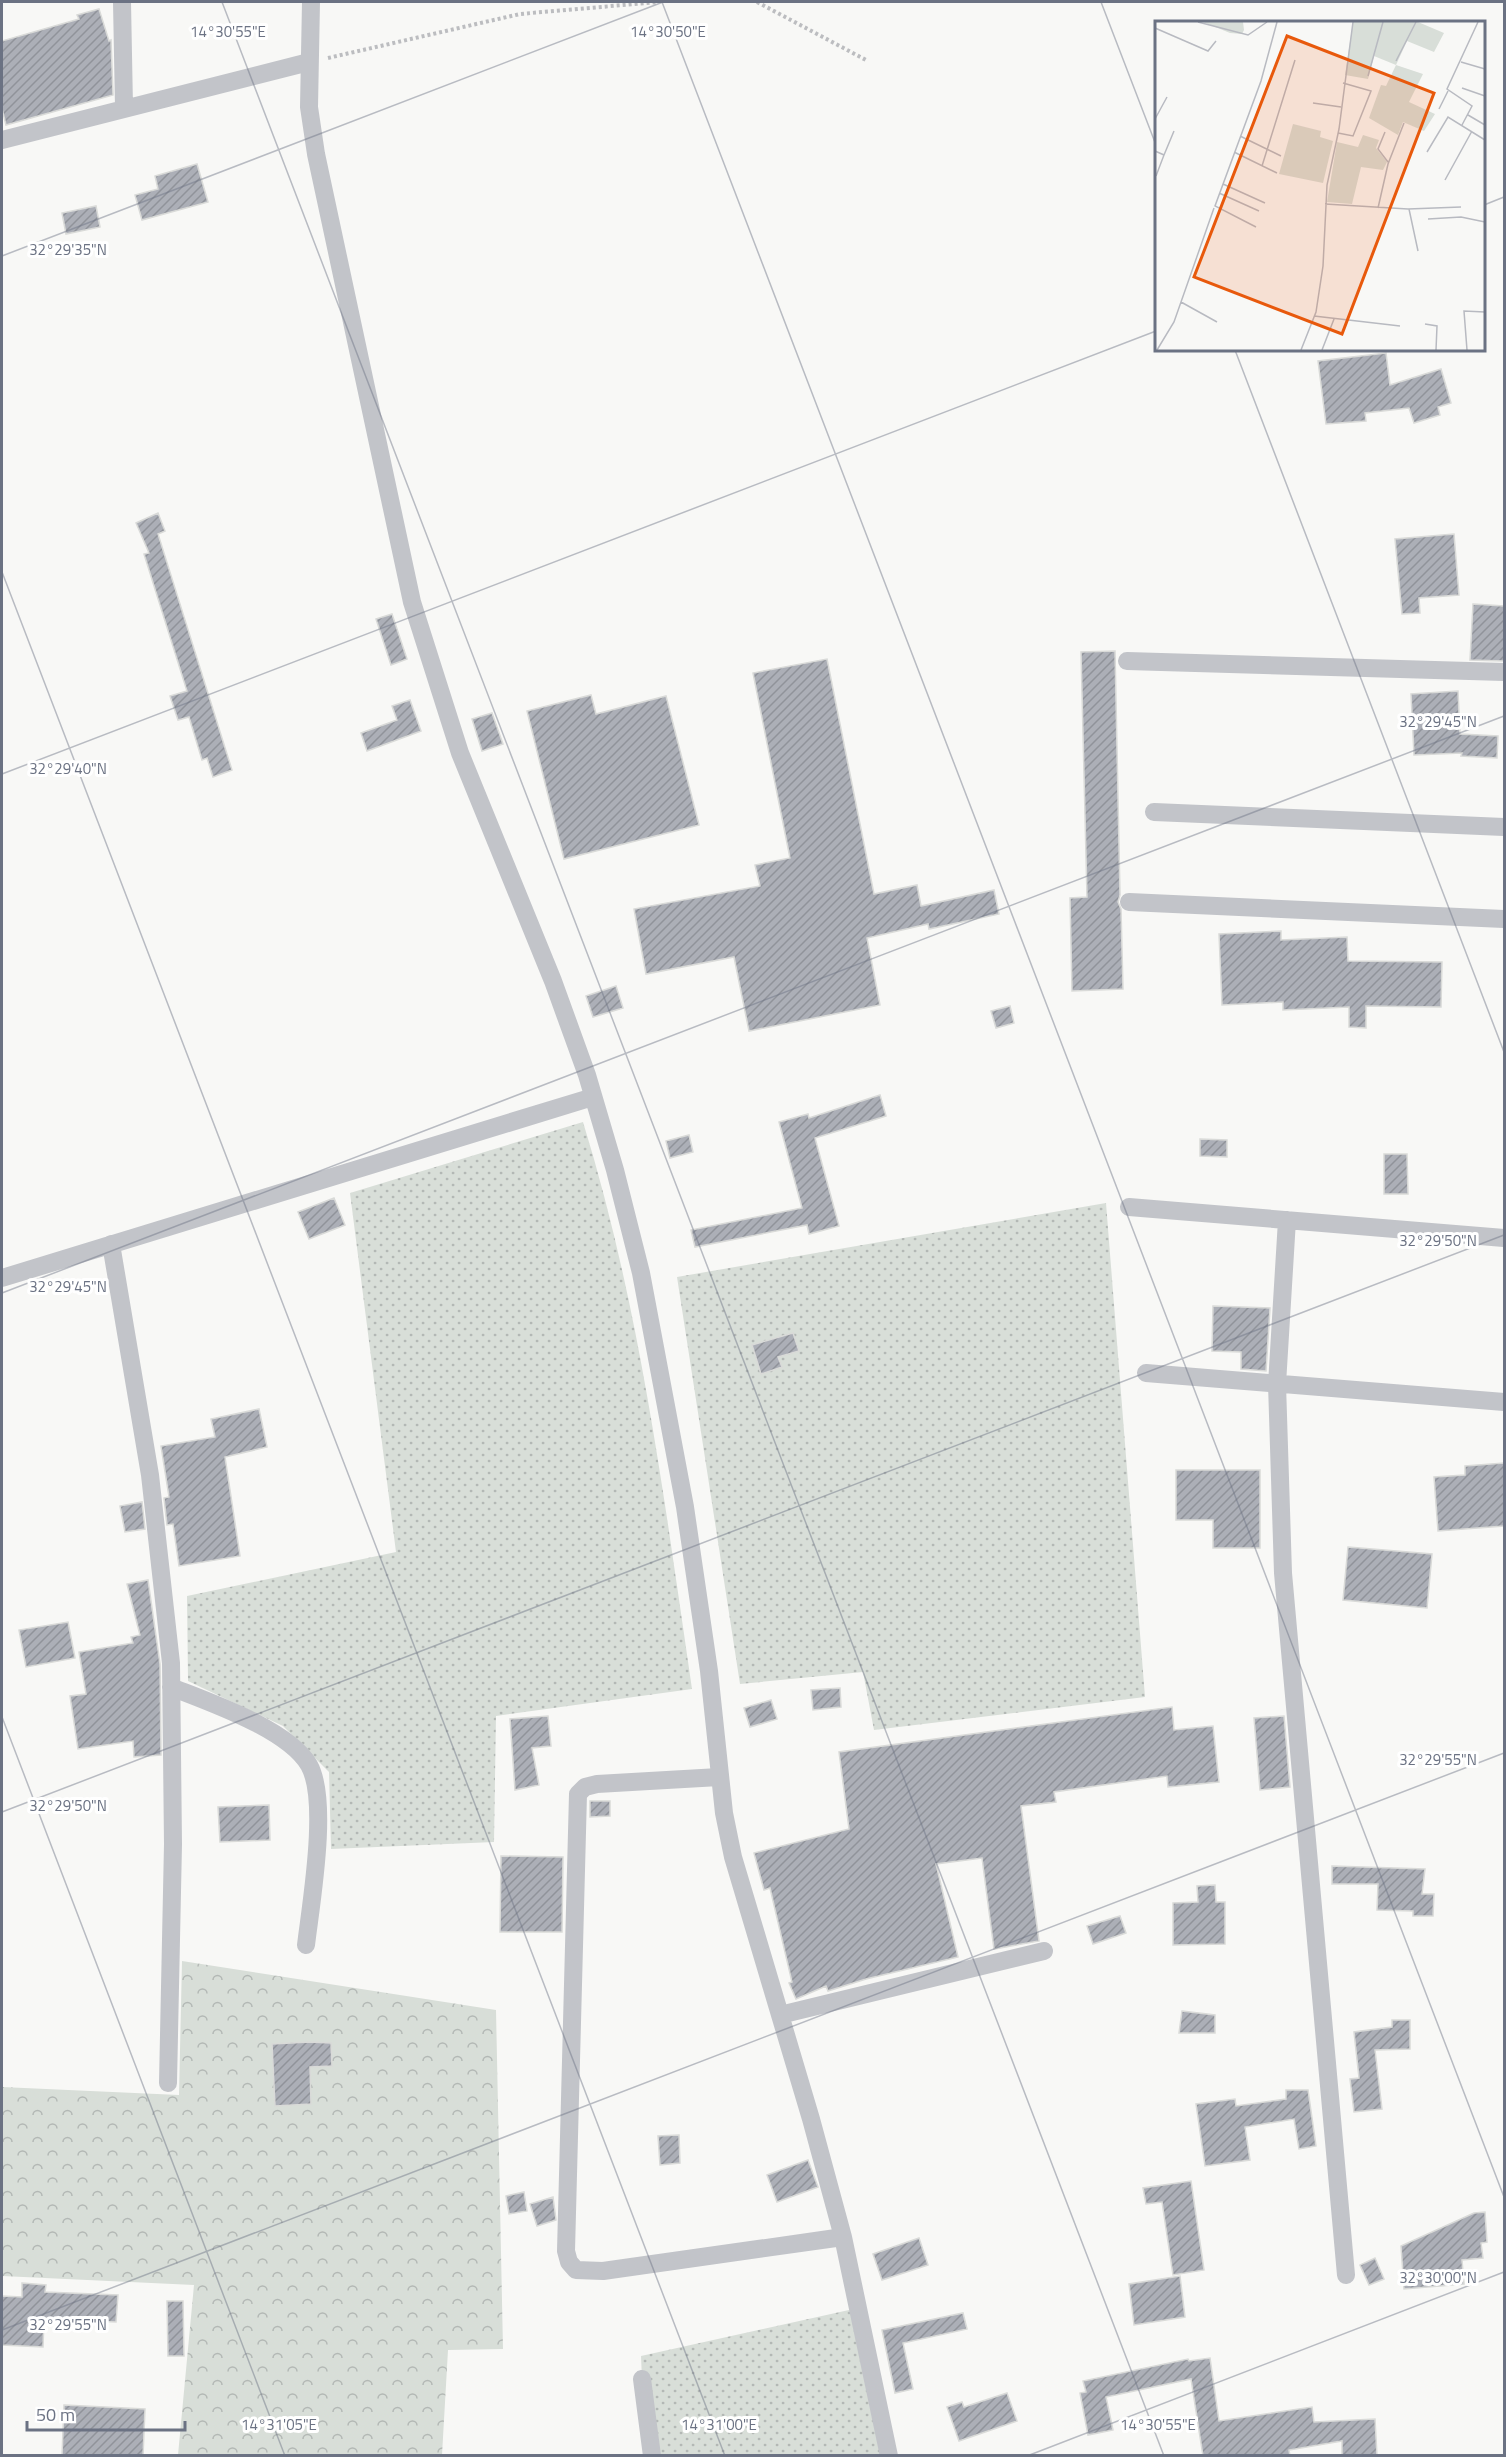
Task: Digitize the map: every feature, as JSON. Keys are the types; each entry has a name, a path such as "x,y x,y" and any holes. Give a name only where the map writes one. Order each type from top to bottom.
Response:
{"street":[{"path":"122,2 124,107"},
{"path":"311,2 309,107 316,154 412,602 460,753 553,981 593,1097 641,1273 685,1506 709,1671 719,1777 733,1857 843,2237 889,2456"},
{"path":"2,140 124,107 309,62"},
{"path":"1127,661 1504,672"},
{"path":"1154,812 1504,827"},
{"path":"1129,902 1504,919"},
{"path":"2,1278 593,1097"},
{"path":"1129,1207 1504,1238"},
{"path":"1287,1220 1277,1384 1284,1585 1346,2275"},
{"path":"111,1244 150,1475 171,1663 173,1844 168,2083"},
{"path":"1146,1373 1504,1402"},
{"path":"171,1687 251,1719 284,1741 308,1763 315,1780 317,1801 316,1863 306,1946"},
{"path":"719,1777 597,1784 585,1787 578,1794 566,2251 569,2262 576,2270 603,2271 843,2237"},
{"path":"780,2015 1044,1951"},
{"path":"642,2379 652,2456"}],"path":[{"path":"309,62 520,14 658,2"},
{"path":"758,2 866,60"}],"green space":[{"path":"583,1122 603,1191 635,1332 660,1474 692,1689 496,1716 494,1842 331,1849 329,1772 283,1726 188,1681 187,1596 396,1552 350,1193"},
{"path":"1106,1203 1145,1697 874,1730 863,1672 740,1684 677,1277"},
{"path":"182,1961 496,2010 503,2349 448,2350 442,2455 178,2455 194,2285 2,2276 2,2087 179,2095"},
{"path":"858,2308 889,2455 652,2455 641,2356"}],"building":[{"path":"99,9 109,41 111,40 113,95 6,125 2,109 2,41 79,19 77,15"},
{"path":"197,164 208,202 142,220 135,195 158,189 155,176"},
{"path":"96,206 100,227 66,234 62,213"},
{"path":"1386,353 1390,385 1441,369 1451,403 1438,407 1440,415 1414,423 1409,408 1365,413 1366,421 1326,424 1318,361"},
{"path":"158,513 165,531 158,534 232,770 213,777 207,758 202,760 189,717 178,720 170,696 187,691 144,554 149,553 136,523"},
{"path":"1454,534 1459,595 1419,598 1420,613 1402,614 1395,539"},
{"path":"1473,604 1504,606 1504,661 1470,660"},
{"path":"392,614 407,659 391,665 376,619"},
{"path":"1115,651 1120,895 1118,902 1121,909 1123,989 1072,991 1070,898 1087,897 1081,652"},
{"path":"827,659 874,894 917,885 921,906 994,890 999,914 929,929 928,924 867,938 880,1005 749,1031 734,957 646,974 634,909 760,886 755,865 790,858 753,673"},
{"path":"1458,691 1460,734 1498,736 1497,758 1461,756 1462,753 1414,755 1411,694"},
{"path":"591,695 596,714 666,696 699,825 564,859 527,711"},
{"path":"410,700 421,731 367,751 361,733 397,720 392,706"},
{"path":"492,713 503,744 482,751 472,719"},
{"path":"1281,931 1281,940 1347,937 1348,961 1442,962 1441,1007 1366,1006 1366,1028 1349,1027 1349,1007 1283,1010 1283,1002 1222,1005 1219,934"},
{"path":"616,986 623,1008 593,1017 586,996"},
{"path":"1010,1006 1014,1023 996,1028 991,1011"},
{"path":"880,1095 886,1116 815,1138 839,1226 809,1234 807,1225 695,1247 691,1230 802,1208 779,1122 808,1114 809,1118"},
{"path":"689,1135 693,1152 670,1158 666,1141"},
{"path":"1200,1139 1227,1140 1227,1157 1200,1156"},
{"path":"1384,1154 1407,1154 1408,1194 1384,1194"},
{"path":"334,1198 345,1225 309,1239 298,1212"},
{"path":"1213,1306 1270,1308 1266,1371 1241,1369 1241,1352 1212,1351"},
{"path":"793,1333 799,1351 778,1357 782,1367 761,1374 752,1345"},
{"path":"259,1409 267,1447 225,1457 240,1556 179,1566 173,1524 167,1525 164,1498 169,1497 161,1446 215,1437 211,1419"},
{"path":"1504,1463 1504,1526 1438,1531 1434,1477 1465,1475 1465,1466"},
{"path":"1176,1470 1260,1470 1260,1548 1213,1548 1213,1520 1176,1520"},
{"path":"142,1502 145,1529 125,1532 120,1506"},
{"path":"1348,1547 1432,1554 1427,1608 1343,1600"},
{"path":"148,1580 160,1664 161,1755 134,1757 133,1741 78,1749 70,1696 86,1694 79,1652 133,1643 131,1637 140,1635 127,1584"},
{"path":"68,1622 75,1658 26,1667 19,1630"},
{"path":"840,1688 841,1707 813,1710 811,1690"},
{"path":"771,1700 777,1719 750,1727 744,1708"},
{"path":"1172,1707 1174,1730 1213,1726 1219,1782 1168,1787 1167,1776 1054,1792 1056,1802 1021,1806 1039,1941 994,1949 982,1858 936,1864 958,1957 866,1979 828,1991 826,1986 796,1999 789,1983 792,1982 770,1888 764,1890 754,1853 849,1829 839,1752"},
{"path":"548,1716 551,1746 532,1748 539,1785 515,1790 510,1719"},
{"path":"1284,1716 1290,1787 1260,1790 1254,1718"},
{"path":"590,1801 610,1801 610,1816 590,1817"},
{"path":"269,1805 270,1840 220,1842 218,1807"},
{"path":"501,1856 563,1857 562,1932 500,1932"},
{"path":"1332,1866 1425,1869 1422,1894 1434,1894 1433,1916 1413,1916 1413,1911 1377,1910 1378,1884 1332,1884"},
{"path":"1215,1885 1216,1902 1225,1902 1225,1944 1173,1945 1173,1903 1198,1902 1197,1886"},
{"path":"1120,1916 1126,1933 1093,1944 1087,1926"},
{"path":"1182,2011 1215,2015 1215,2033 1179,2033"},
{"path":"1392,2020 1410,2020 1410,2049 1375,2050 1382,2109 1354,2112 1350,2079 1359,2078 1354,2032 1392,2027"},
{"path":"331,2043 332,2066 310,2067 311,2104 275,2106 272,2044"},
{"path":"1286,2090 1308,2090 1316,2146 1299,2149 1294,2119 1245,2127 1250,2160 1205,2166 1196,2104 1235,2099 1236,2106 1286,2099"},
{"path":"679,2135 680,2163 660,2165 658,2136"},
{"path":"808,2160 818,2187 777,2202 767,2175"},
{"path":"1191,2181 1204,2270 1173,2275 1162,2202 1146,2204 1143,2188"},
{"path":"524,2192 527,2211 509,2214 506,2196"},
{"path":"553,2197 556,2220 537,2226 530,2204"},
{"path":"1485,2212 1487,2242 1481,2243 1483,2258 1462,2260 1464,2284 1404,2289 1401,2246 1474,2213"},
{"path":"919,2238 928,2265 882,2280 873,2254"},
{"path":"1375,2258 1384,2279 1369,2285 1360,2265"},
{"path":"1180,2276 1185,2317 1134,2325 1129,2284"},
{"path":"22,2283 46,2285 45,2292 118,2295 116,2322 44,2319 43,2347 2,2345 2,2296 22,2297"},
{"path":"167,2301 183,2301 184,2356 168,2356"},
{"path":"963,2313 967,2329 903,2343 913,2389 895,2393 882,2330"},
{"path":"1210,2358 1219,2421 1312,2407 1314,2422 1375,2419 1377,2456 1342,2456 1342,2441 1289,2450 1290,2456 1203,2456 1191,2379 1106,2397 1113,2430 1088,2435 1080,2393 1086,2392 1083,2381 1188,2359 1189,2361"},
{"path":"1007,2393 1017,2421 959,2441 947,2407 962,2402 964,2407"},
{"path":"64,2405 145,2409 143,2456 62,2456"}]}
